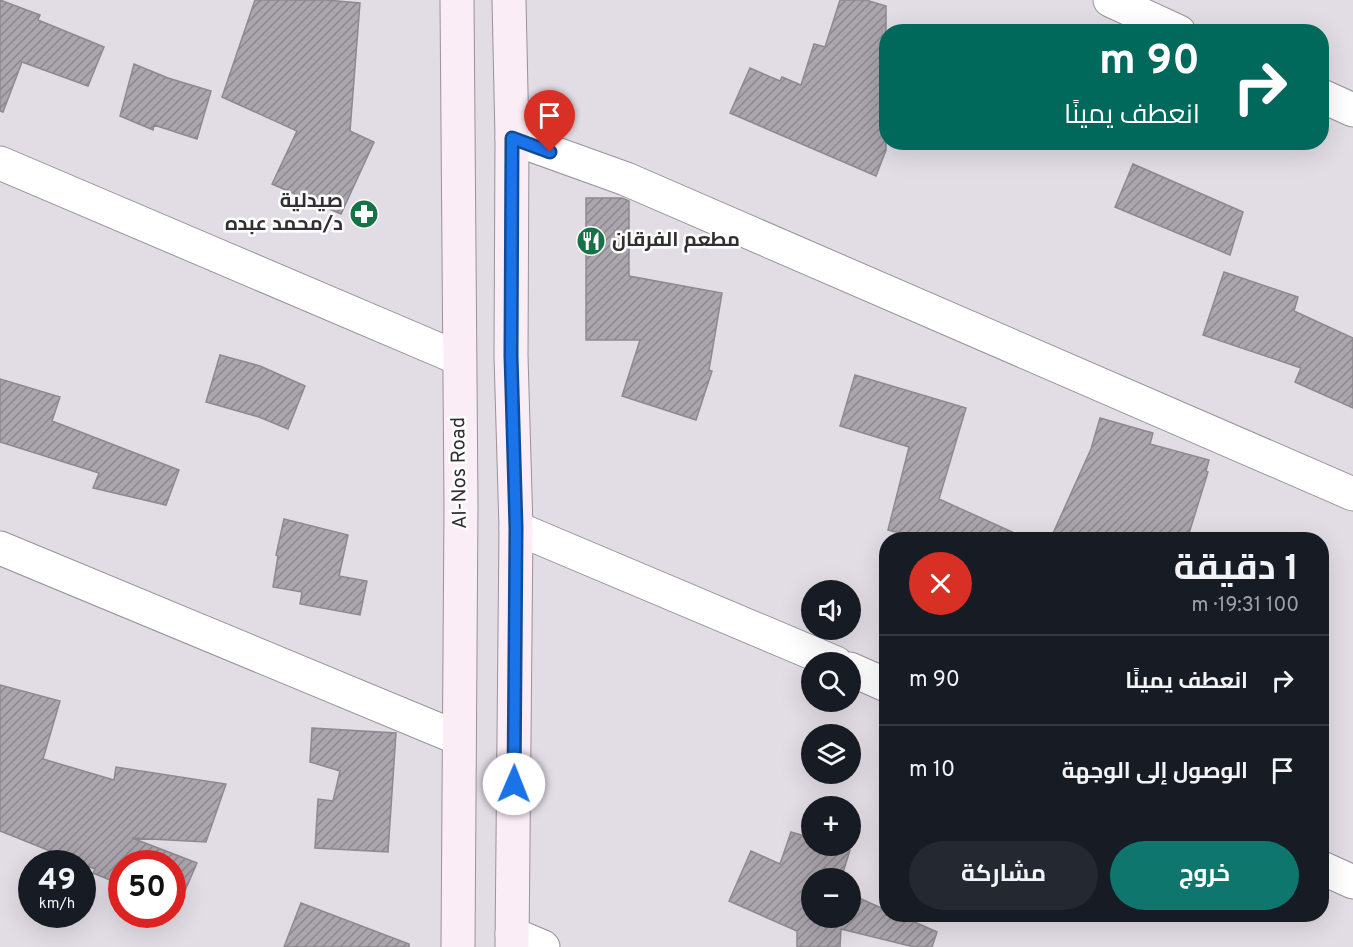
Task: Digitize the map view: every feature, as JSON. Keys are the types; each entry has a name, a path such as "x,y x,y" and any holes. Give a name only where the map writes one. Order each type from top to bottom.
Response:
{"main road":[{"name":"Al-Nos Road","path":"457,0 458,358 461,505 458,947"},
{"path":"509,0 512,138 511,356 516,528 512,941"}],"street":[{"path":"1110,0 1162,24"},
{"path":"1329,99 1353,110"},
{"path":"512,138 626,179 1353,494"},
{"path":"0,163 458,358"},
{"path":"516,528 810,652"},
{"path":"0,548 458,738"},
{"path":"861,674 879,681"},
{"path":"1329,871 1353,882"},
{"path":"512,941 543,947"}],"building":[{"path":"0,0 40,15 38,20 104,47 88,86 22,62 3,112 0,111"},
{"path":"255,0 326,0 360,3 350,131 374,142 341,214 272,184 297,131 222,97"},
{"path":"840,0 866,0 886,6 886,24 879,24 879,150 886,150 876,176 730,113 750,68 780,81 782,77 801,85 814,44 825,47"},
{"path":"134,64 168,78 211,91 197,139 154,125 153,130 120,116"},
{"path":"1133,164 1243,212 1230,255 1115,207"},
{"path":"586,198 622,198 629,201 629,276 722,293 709,370 712,371 696,420 622,396 640,340 586,340"},
{"path":"1224,272 1298,297 1294,311 1353,338 1353,408 1295,382 1301,368 1203,335"},
{"path":"220,355 260,366 305,386 288,429 259,417 206,402"},
{"path":"855,375 966,408 939,499 1012,532 895,532 888,530 909,447 840,426"},
{"path":"0,379 60,397 52,421 179,470 166,505 93,488 99,473 0,442"},
{"path":"1100,418 1153,433 1150,444 1209,460 1206,471 1208,472 1189,532 1054,532 1091,449"},
{"path":"284,519 348,535 339,576 367,581 360,615 300,604 302,592 273,587 278,556 276,555"},
{"path":"0,685 60,701 43,759 114,780 116,767 226,784 206,842 132,838 163,850 108,850 108,879 96,874 96,850 48,850 0,831"},
{"path":"312,728 396,733 388,852 315,848 318,799 333,801 340,771 310,762"},
{"path":"791,832 801,835 801,856 848,856 844,868 801,868 801,928 861,928 861,899 879,907 879,922 915,922 937,932 932,947 914,947 841,929 840,947 797,947 797,931 729,901 751,851 780,864"},
{"path":"186,859 197,863 186,888"},
{"path":"301,903 409,944 409,947 284,947"}],"place":[{"name":"صيدلية د/محمد عبده","path":"364,214"},
{"name":"مطعم الفرقان","path":"591,241"}],"route":[{"path":"514,784 516,528 511,356 512,138 550,152"}]}
